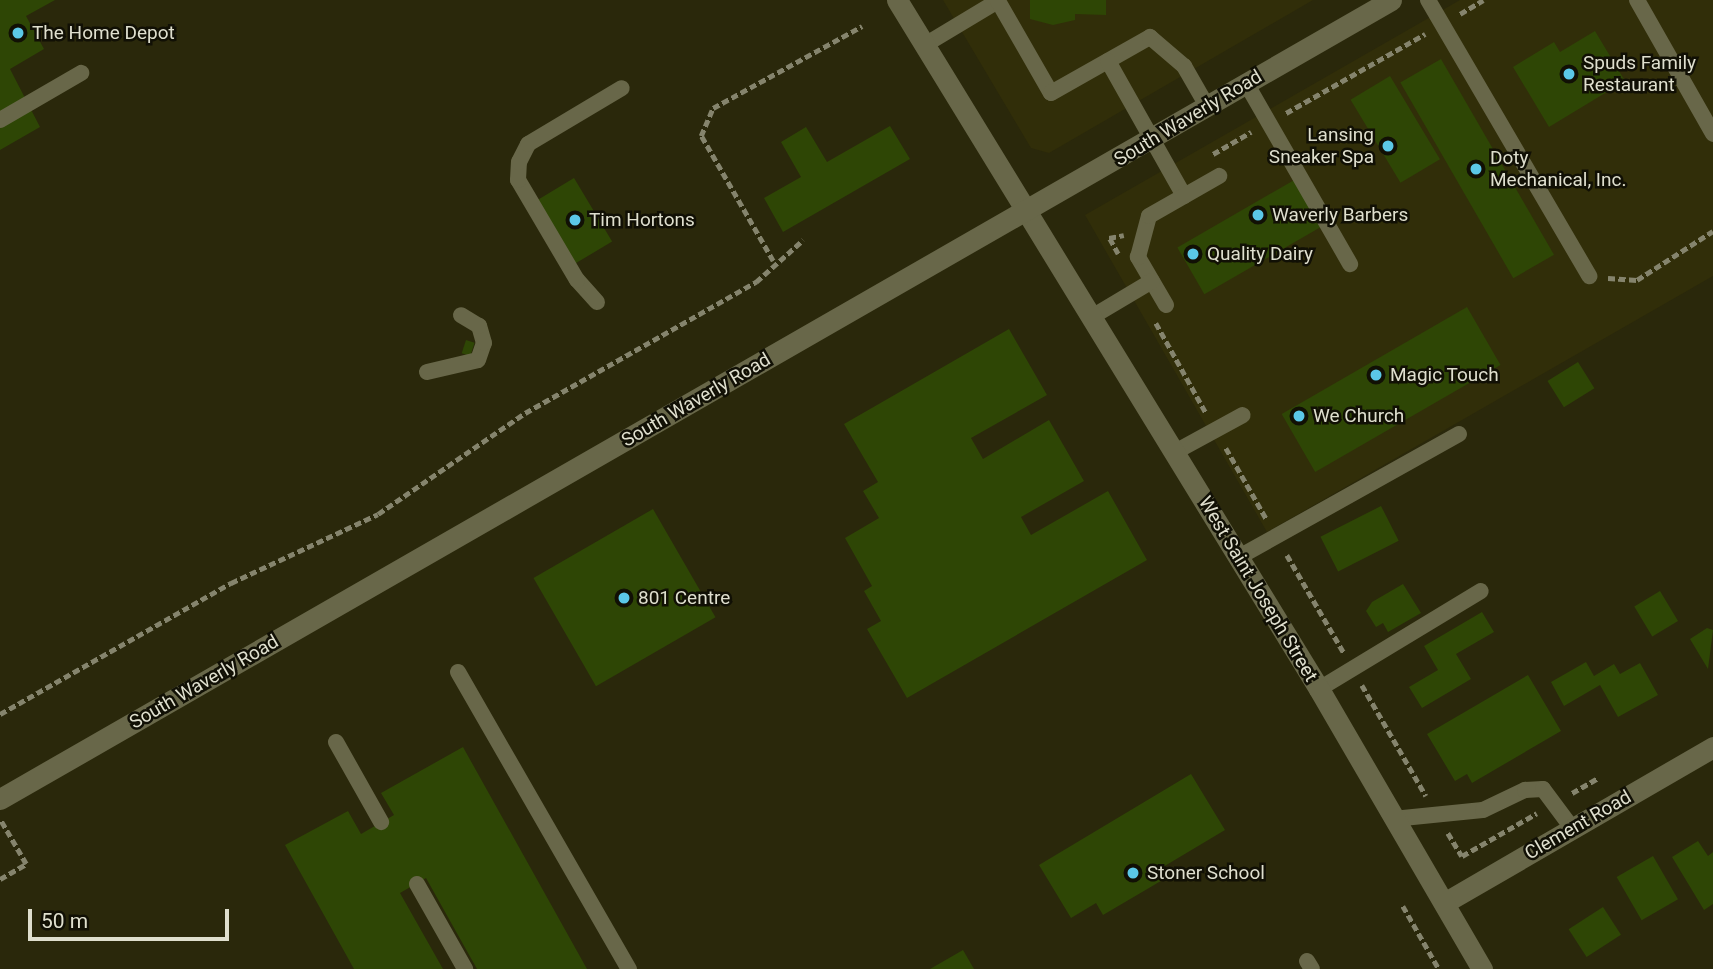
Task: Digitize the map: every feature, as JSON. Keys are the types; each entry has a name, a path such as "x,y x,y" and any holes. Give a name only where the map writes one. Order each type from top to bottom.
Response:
{"main road":[{"name":"West Saint Joseph Street","path":"897,0 1319,689 1482,969"},
{"name":"South Waverly Road","path":"0,799 1026,213 1385,1"},
{"name":"Clement Road","path":"1444,903 1713,747"}],"lane":[{"path":"1428,0 1589,276"},
{"path":"1637,0 1713,134"},
{"path":"923,46 998,1 1051,93 1150,37 1184,66 1207,106"},
{"path":"1108,61 1184,196"},
{"path":"0,120 81,72"},
{"path":"1245,83 1350,264"},
{"path":"597,302 577,280 518,180 519,162 528,144 622,88"},
{"path":"1166,305 1139,257 1149,216 1219,176"},
{"path":"1090,318 1152,281"},
{"path":"427,372 478,360 484,343 479,326 461,315"},
{"path":"1175,452 1243,415"},
{"path":"1239,557 1458,434"},
{"path":"1319,689 1481,591"},
{"path":"458,672 629,969"},
{"path":"336,742 381,822"},
{"path":"1394,819 1483,810 1525,790 1543,789 1572,828"},
{"path":"416,884 465,969"}],"path":[{"path":"773,261 701,136 713,108 862,26"},
{"path":"1209,156 1383,58"},
{"path":"1589,276 1637,280 1713,231"},
{"path":"1109,238 1136,232"},
{"path":"0,714 231,583 379,514 525,413 756,282 773,261 803,240"},
{"path":"0,819 26,864 0,879"},
{"path":"1403,906 1439,969"}],"shaded area":[{"path":"943,0 1313,0 1049,153 1031,148"},
{"path":"1460,0 1713,0 1713,276 1267,532 1085,215"}],"building":[{"path":"0,0 55,0 26,16 44,49 10,69 40,127 0,150"},
{"path":"1030,0 1106,0 1106,15 1075,14 1075,20 1053,25 1030,19"},
{"name":"Spuds Family Restaurant","path":"1595,31 1625,81 1549,127 1513,67 1554,42 1560,52"},
{"name":"Doty Mechanical, Inc.","path":"1441,59 1554,255 1513,278 1400,82"},
{"path":"1390,76 1440,159 1401,183 1351,100"},
{"path":"890,126 910,159 783,232 764,198 801,177 781,142 806,127 827,162"},
{"name":"Tim Hortons","path":"574,178 612,241 575,264 537,200"},
{"path":"1296,179 1323,226 1204,294 1177,248"},
{"path":"1467,307 1500,365 1315,472 1282,414"},
{"path":"1009,329 1047,395 971,438 983,459 1049,420 1084,481 1021,517 1031,535 1108,491 1147,560 907,698 867,629 881,621 864,591 872,586 845,538 879,518 863,491 878,482 844,424"},
{"path":"466,340 475,343 470,356 462,353"},
{"path":"1578,362 1594,388 1564,407 1547,381"},
{"path":"1381,506 1399,541 1338,572 1320,537"},
{"name":"801 Centre","path":"653,509 716,617 596,686 533,578"},
{"path":"1403,584 1421,613 1388,632 1383,623 1376,627 1366,611 1372,602"},
{"path":"1660,591 1678,621 1652,636 1634,606"},
{"path":"1482,612 1494,632 1456,654 1471,679 1422,708 1409,687 1438,670 1424,646"},
{"path":"1707,628 1713,630 1708,669 1690,639"},
{"path":"1586,662 1594,676 1614,664 1620,674 1640,663 1658,695 1618,717 1600,685 1564,706 1551,682"},
{"path":"1528,675 1561,731 1472,783 1467,774 1455,781 1427,734"},
{"path":"463,747 587,969 477,969 426,878 400,893 443,969 354,969 285,845 348,811 361,834 394,815 381,793"},
{"path":"1191,774 1225,830 1163,867 1166,878 1103,915 1096,903 1071,918 1039,865"},
{"path":"1698,841 1708,856 1713,852 1713,904 1704,910 1672,857"},
{"path":"1653,856 1678,899 1642,920 1617,877"},
{"path":"1603,907 1621,935 1587,957 1569,929"},
{"path":"963,950 974,969 930,969"}],"place":[{"name":"The Home Depot","path":"18,33"},
{"name":"Spuds Family Restaurant","path":"1569,74"},
{"name":"Lansing Sneaker Spa","path":"1388,146"},
{"name":"Doty Mechanical, Inc.","path":"1476,169"},
{"name":"Waverly Barbers","path":"1258,215"},
{"name":"Tim Hortons","path":"575,220"},
{"name":"Quality Dairy","path":"1193,254"},
{"name":"Magic Touch","path":"1376,375"},
{"name":"We Church","path":"1299,416"},
{"name":"801 Centre","path":"624,598"},
{"name":"Stoner School","path":"1133,873"}]}
